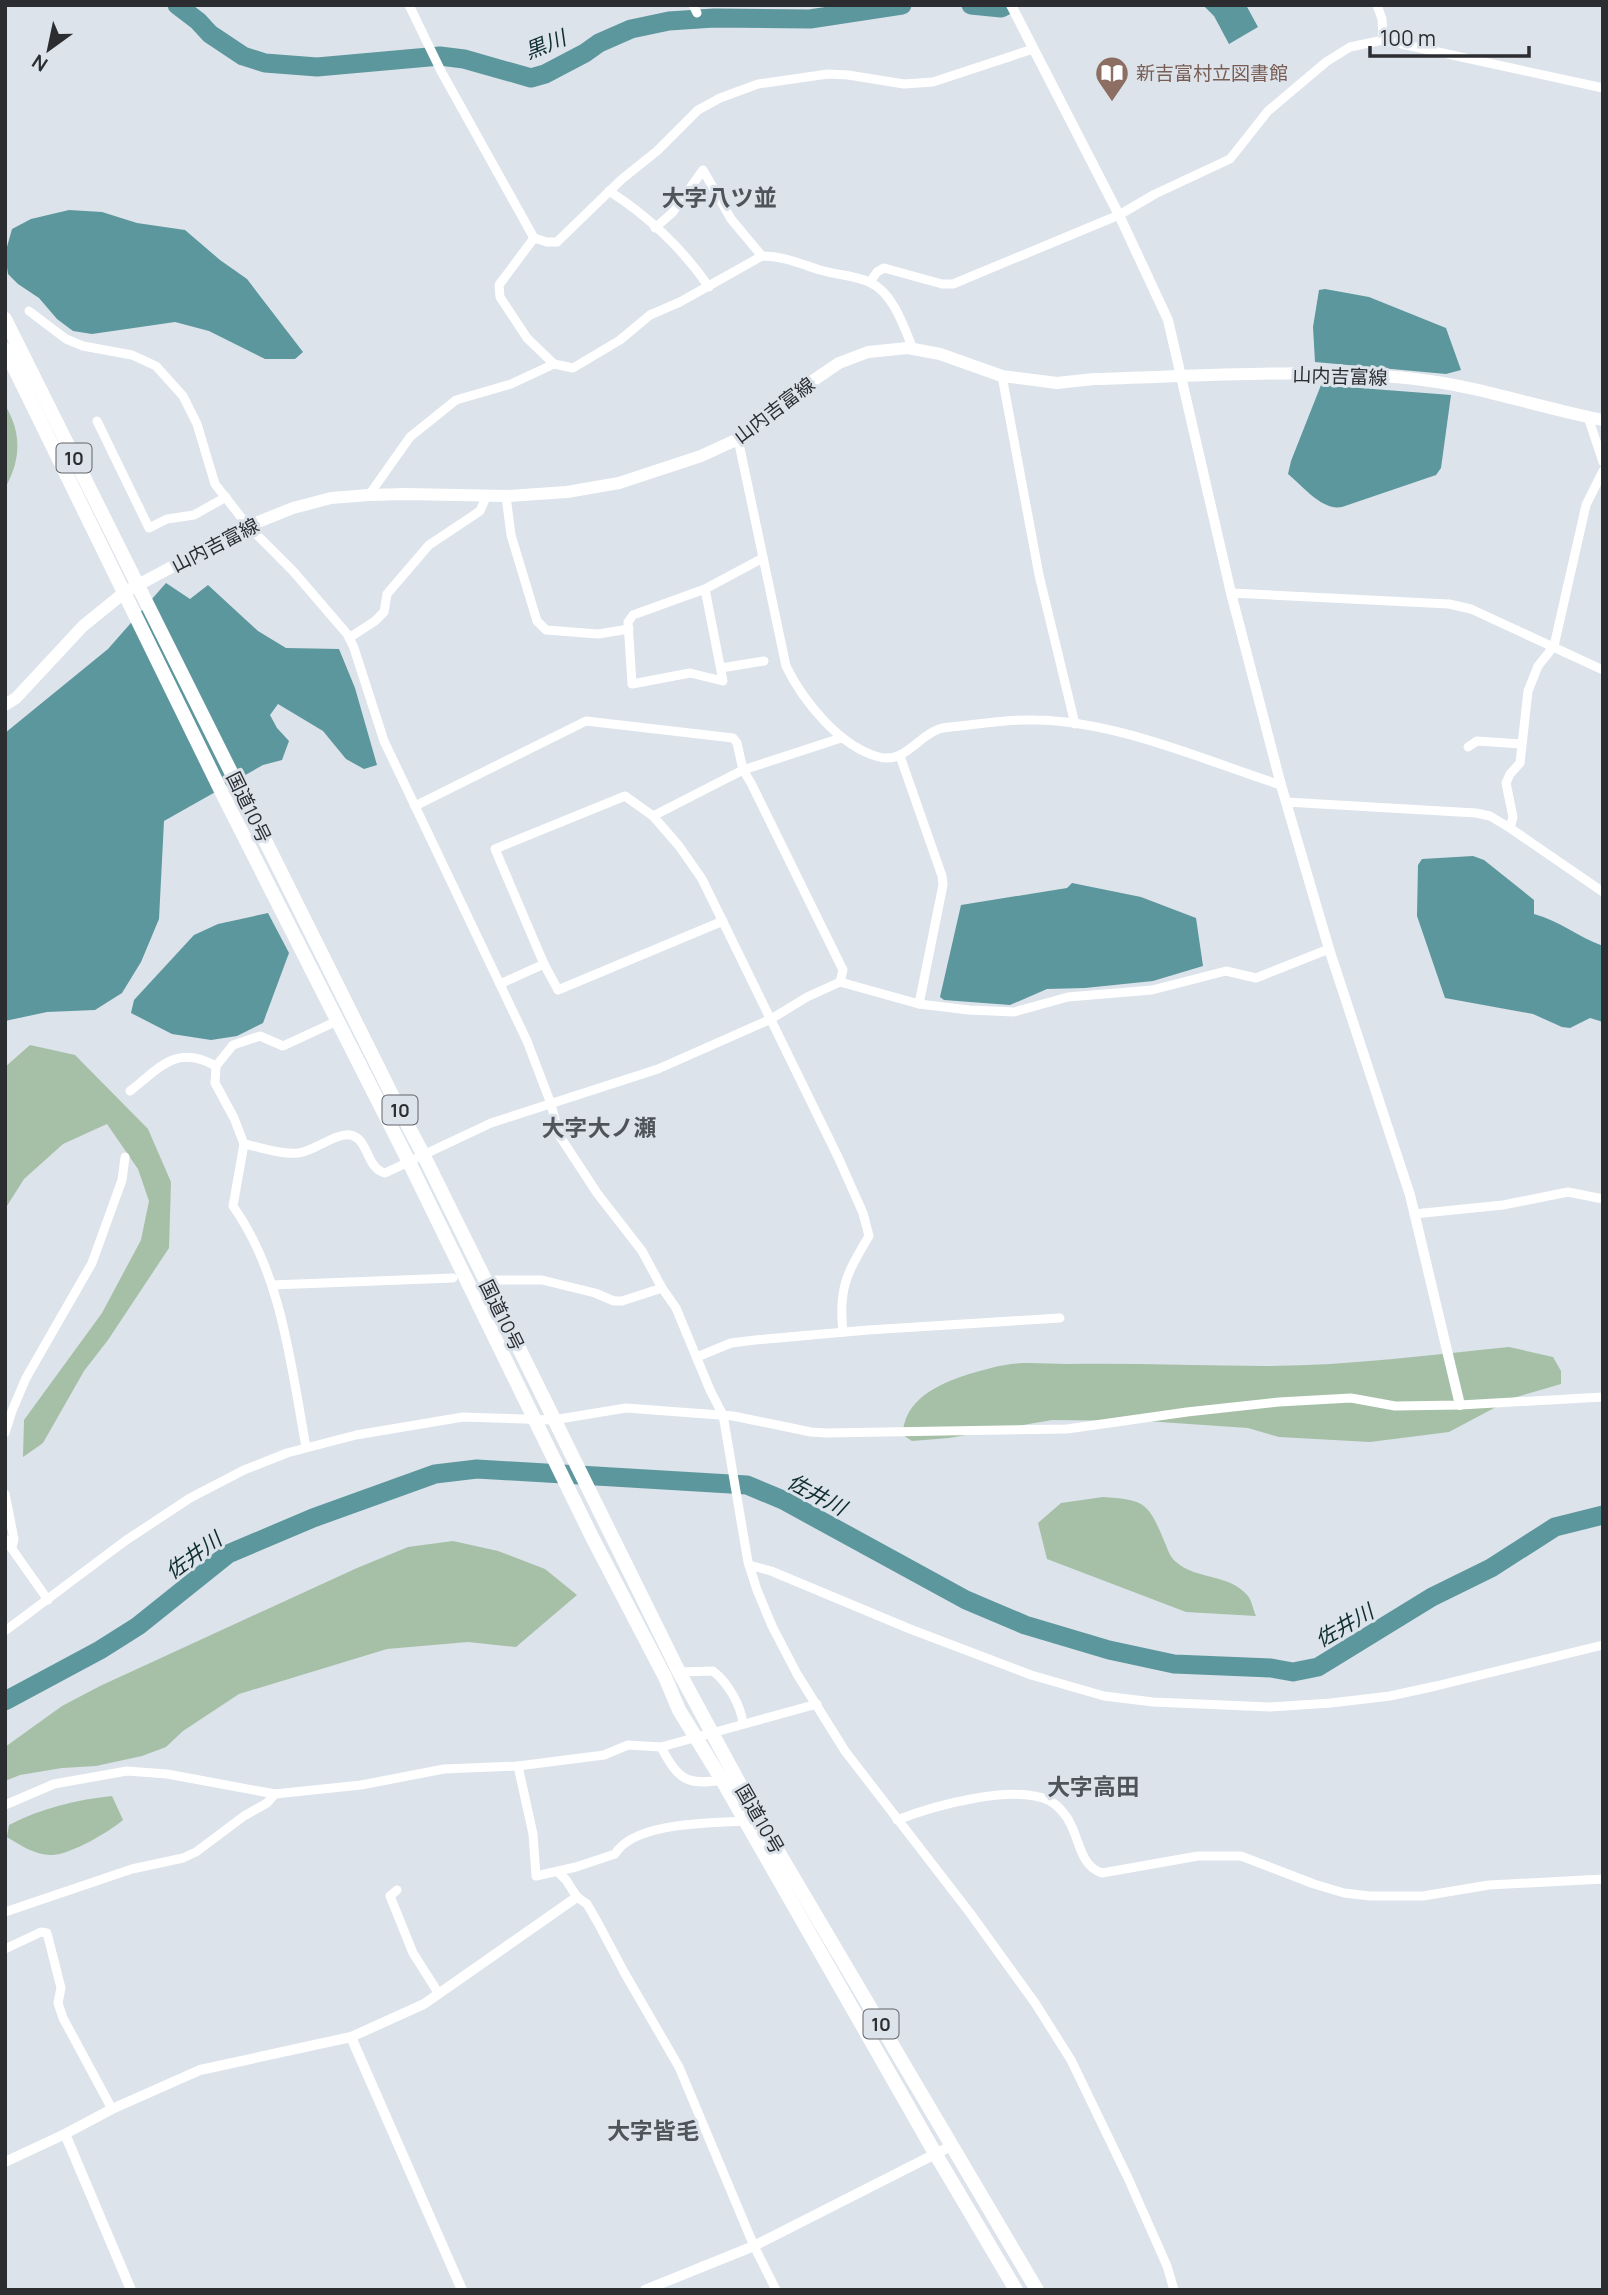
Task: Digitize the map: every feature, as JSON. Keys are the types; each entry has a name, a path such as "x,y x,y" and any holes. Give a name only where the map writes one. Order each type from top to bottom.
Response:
{"highway":[{"name":"国道10号","path":"5,319 134,594 223,797 409,1162 679,1710 1016,2290"},
{"name":"国道10号","path":"5,349 240,789 679,1672 756,1814 1037,2290"}],"main road":[{"name":"山内吉富線","path":"5,705 16,698 98,612 134,594 248,526 293,508 331,498 406,494 506,496 567,492 619,483 701,456 738,439 839,363 869,352 913,349 940,354 1002,376 1057,383 1094,379 1331,373 1417,379 1498,393 1603,420"}],"street":[{"path":"409,5 441,71 534,238 547,243 556,242 609,191 657,151 698,110 743,88 828,74 904,84 933,82 1033,49"},
{"path":"1010,5 1119,215 1168,320 1231,593 1281,785 1329,949 1410,1195 1460,1405"},
{"path":"1377,5 1382,19 1383,40"},
{"path":"870,282 877,272 884,268 942,284 953,284 1119,215 1155,194 1230,159 1268,111 1326,62 1350,47 1383,40 1603,88"},
{"path":"655,228 672,213 704,170 732,219 762,257"},
{"path":"609,191 630,204 691,261 709,286"},
{"path":"534,238 499,285 500,297 527,338 554,364 573,368 620,340 650,315 680,303 762,257 778,256 870,282 895,309 913,349"},
{"path":"29,311 66,339 83,346 132,355 156,366 183,396 197,424 215,484 248,526 293,570 349,638 384,741 527,1041 551,1104 559,1135 597,1193 642,1251 676,1308 723,1415 749,1565 772,1626 806,1689 845,1752 970,1913 1035,2003 1071,2060 1128,2178 1167,2266 1174,2290"},
{"path":"369,495 410,437 456,400 511,384 554,364"},
{"path":"1002,376 1039,575 1075,724"},
{"path":"1588,417 1603,462"},
{"path":"97,421 149,528 167,519 194,515 226,497"},
{"path":"738,439 786,666 796,687 841,738 864,752 882,758 900,756 939,729 1035,720 1075,724 1137,737 1281,785"},
{"path":"1510,828 1513,817 1506,783 1520,763 1528,691 1538,666 1554,646 1586,505 1603,471"},
{"path":"349,638 384,612 387,594 429,545 480,511 487,495"},
{"path":"506,496 511,535 537,621 546,631 598,634 629,629"},
{"path":"705,589 723,681 690,673 632,684 628,622 633,615 705,589 763,558"},
{"path":"1231,593 1449,604 1471,609 1603,670"},
{"path":"720,668 764,661"},
{"path":"415,806 586,721 733,738 737,743 743,770 843,970 840,982"},
{"path":"653,816 743,770 841,738"},
{"path":"1468,747 1477,741 1521,744"},
{"path":"900,756 943,885 919,1004"},
{"path":"723,921 558,990 544,964 495,849 625,796 653,816 697,871 723,921 838,1157 867,1226 869,1236 843,1285 843,1332"},
{"path":"1286,802 1490,816 1603,892"},
{"path":"244,1144 296,1154 313,1150 341,1136 352,1135 360,1140 375,1168 381,1173 424,1156 491,1123 658,1069 771,1019 807,997 840,982 919,1004 1014,1012 1068,997 1152,990 1226,971 1256,978 1329,949"},
{"path":"500,984 544,964"},
{"path":"306,1447 291,1362 272,1285 246,1225 233,1206 244,1144 234,1118 215,1083 216,1066 233,1045 260,1036 283,1046 338,1021"},
{"path":"130,1091 173,1058 199,1057 216,1066"},
{"path":"5,1433 26,1378 92,1264 122,1180 125,1157"},
{"path":"1414,1214 1503,1205 1568,1192 1603,1199"},
{"path":"272,1285 453,1278"},
{"path":"496,1280 542,1280 596,1293 614,1301 662,1288"},
{"path":"696,1357 731,1343 843,1332 1060,1318"},
{"path":"5,1631 125,1541 190,1498 254,1466 306,1447 394,1427 463,1417 533,1418 556,1426 615,1408 723,1415 817,1432 990,1431 1092,1427 1160,1415 1351,1398 1395,1406 1603,1397"},
{"path":"5,1494 14,1539 12,1547"},
{"path":"5,1539 48,1600"},
{"path":"749,1565 771,1571 910,1629 1031,1675 1094,1693 1132,1700 1270,1707 1331,1703 1390,1696 1603,1645"},
{"path":"679,1672 713,1671 721,1678 742,1709 743,1724"},
{"path":"5,1805 54,1784 127,1771 167,1774 275,1794 362,1785 444,1769 517,1766 604,1755 628,1745 661,1747 817,1704"},
{"path":"661,1747 668,1760 687,1781 702,1783 722,1780"},
{"path":"517,1766 533,1834 536,1877 615,1854 619,1846 662,1828 680,1824 744,1821"},
{"path":"5,1912 132,1869 183,1858 196,1852 244,1816 267,1803 275,1794"},
{"path":"897,1820 972,1799 1028,1795 1047,1800 1061,1810 1070,1822 1088,1864 1102,1873 1198,1856 1241,1856 1330,1889 1370,1896 1423,1896 1489,1885 1603,1879"},
{"path":"558,1872 577,1897 587,1904 679,2067 754,2246 776,2290"},
{"path":"397,1890 390,1896 413,1952 439,1994"},
{"path":"5,2162 200,2070 351,2037 402,2015 439,1994 577,1897"},
{"path":"5,1949 41,1932 47,1933 61,1988 58,2003 63,2018 113,2109"},
{"path":"351,2037 462,2290"},
{"path":"65,2134 131,2290"},
{"path":"645,2290 754,2246 953,2145"}],"green space":[{"path":"5,405 17,436 17,457 5,488"},
{"path":"30,1045 75,1055 148,1129 171,1182 169,1248 108,1340 84,1371 43,1443 23,1457 24,1420 102,1313 141,1240 149,1201 138,1169 107,1124 63,1144 24,1179 5,1209 5,1067"},
{"path":"1509,1347 1553,1357 1561,1371 1561,1384 1513,1398 1449,1432 1370,1442 1279,1437 1248,1428 1145,1421 1052,1420 949,1438 912,1441 903,1435 906,1419 913,1406 924,1395 953,1380 1007,1364 1296,1366"},
{"path":"1103,1497 1129,1500 1144,1506 1154,1519 1174,1560 1193,1572 1222,1580 1240,1589 1249,1598 1256,1616 1186,1612 1047,1559 1038,1523 1061,1503"},
{"path":"453,1541 498,1551 545,1569 577,1595 516,1647 468,1642 387,1649 239,1694 183,1731 166,1747 142,1756 96,1766 20,1775 5,1781 5,1747 62,1706 357,1568 408,1547"},
{"path":"112,1796 123,1820 70,1851 53,1855 40,1854 7,1837 9,1825 46,1809"}],"water":[{"path":"1203,5 1246,5 1258,27 1229,44 1214,16"},
{"path":"69,210 102,212 137,223 185,230 247,279 303,352 295,359 265,359 209,331 175,322 92,334 73,331 57,319 39,298 8,274 5,254 12,229 31,219"},
{"path":"1319,290 1369,297 1446,328 1461,370 1446,374 1315,362 1313,327"},
{"path":"1321,385 1451,395 1441,468 1436,475 1342,507 1327,505 1313,496 1288,474"},
{"path":"166,583 190,599 208,585 258,631 286,648 339,649 355,688 377,765 364,769 346,759 323,731 278,704 270,715 289,741 282,760 263,765 164,821 159,919 141,962 122,993 95,1010 47,1012 5,1021 5,733 108,649"},
{"path":"1473,856 1484,860 1534,900 1534,914 1603,946 1603,1022 1590,1018 1570,1028 1562,1027 1533,1014 1445,998 1417,916 1418,865 1422,859"},
{"path":"1072,883 1141,897 1196,918 1203,966 1153,981 1047,989 1010,1005 944,1000 940,997 961,905 1067,888"},
{"path":"268,913 289,953 263,1023 237,1036 211,1040 172,1034 131,1013 134,1000 194,935 218,924"}],"waterway":[{"name":"黒川","path":"177,5 210,34 243,56 265,63 317,67 440,56 464,59 531,78 545,74 599,43 631,29 669,21 714,18 810,19 902,5"},
{"name":"黒川","path":"971,5 1001,8 1007,5"},
{"name":"佐井川","path":"5,1701 100,1650 138,1626 228,1554 313,1518 435,1474 477,1469 747,1485 783,1500 966,1600 1025,1625 1109,1650 1174,1664 1271,1668 1293,1672 1318,1667 1432,1597 1491,1568 1555,1527 1603,1515"}],"place":[{"name":"新吉富村立図書館","path":"1112,103"}],"district":[{"name":"大字八ツ並","path":"719,197"},
{"name":"大字大ノ瀬","path":"599,1127"},
{"name":"大字高田","path":"1093,1786"},
{"name":"大字皆毛","path":"653,2130"}]}
